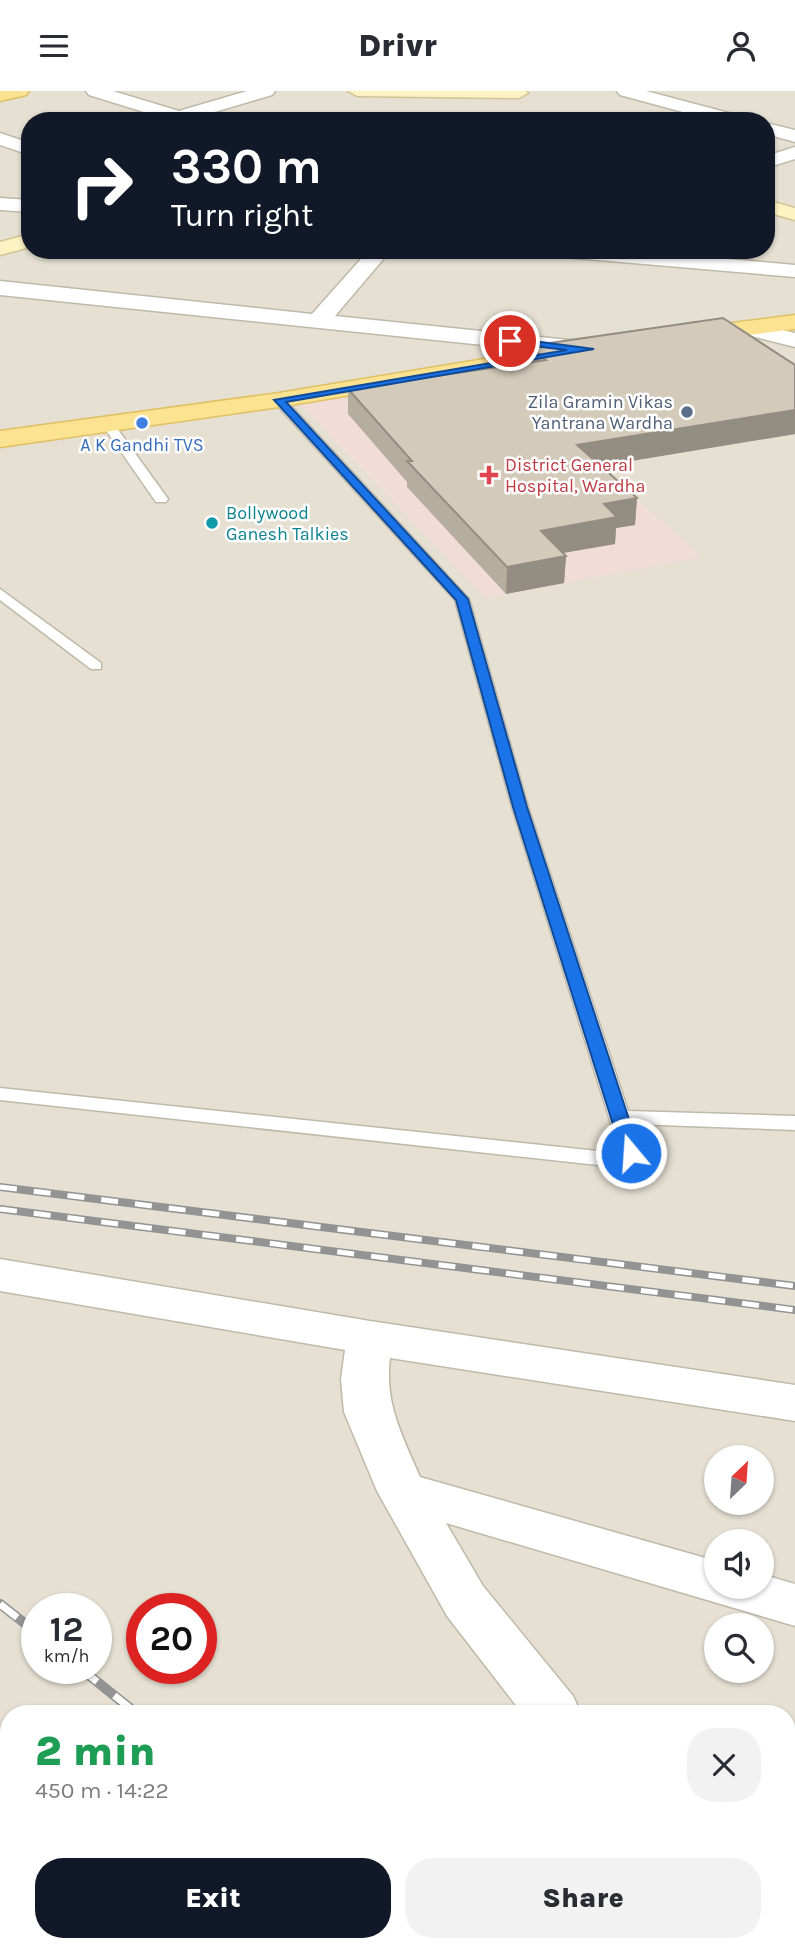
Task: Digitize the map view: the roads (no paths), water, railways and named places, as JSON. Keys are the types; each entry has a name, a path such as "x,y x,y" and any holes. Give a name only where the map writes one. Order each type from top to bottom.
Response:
{"main road":[{"path":"0,96 20,91"},
{"path":"795,314 666,335 795,321"},
{"path":"0,425 561,346 614,342 589,349 279,400 0,439"}],"street":[{"path":"95,91 157,112"},
{"path":"200,112 266,91"},
{"path":"626,91 704,112"},
{"path":"360,111 358,92 522,92 526,111"},
{"path":"775,130 795,136"},
{"path":"0,139 21,146"},
{"path":"775,159 795,153"},
{"path":"10,163 21,160"},
{"path":"0,204 21,205"},
{"path":"775,209 795,214"},
{"path":"0,249 21,243"},
{"path":"319,320 373,259"},
{"path":"654,259 795,271"},
{"path":"6,293 319,320 589,349"},
{"path":"747,328 795,340"},
{"path":"0,1275 370,1338 795,1403"},
{"path":"370,1338 364,1379 368,1412 402,1491 466,1601 548,1705"},
{"path":"402,1491 704,1579"},
{"path":"774,1599 795,1605"}],"lane":[{"path":"0,1094 607,1159 631,1153 520,807 462,599 279,400"},
{"path":"107,423 161,499"},
{"path":"0,593 96,666"},
{"path":"619,1117 795,1123"}],"railway":[{"path":"0,1187 795,1286"},
{"path":"0,1209 795,1310"},
{"path":"0,1604 21,1620"},
{"path":"100,1684 126,1705"}],"place":[{"name":"Zila Gramin Vikas Yantrana Wardha","path":"687,412"},
{"name":"A K Gandhi TVS","path":"142,423"},
{"name":"District General Hospital, Wardha","path":"489,475"},
{"name":"Bollywood Ganesh Talkies","path":"212,523"}]}
